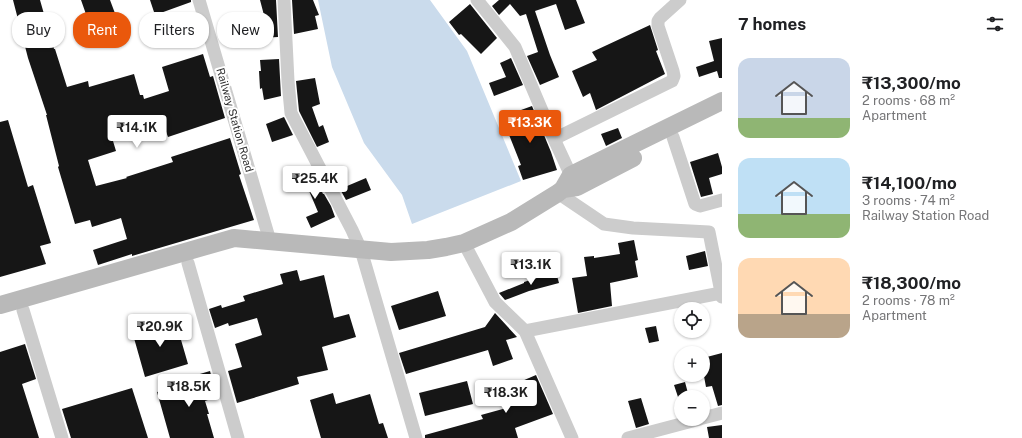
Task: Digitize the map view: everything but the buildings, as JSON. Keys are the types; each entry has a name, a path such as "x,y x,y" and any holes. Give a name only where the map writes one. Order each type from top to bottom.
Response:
{"main road":[{"path":"0,305 234,238 391,252 428,250 464,243 511,222 567,186 722,101"},
{"path":"567,186 722,114"},
{"path":"0,317 239,249 250,240"}],"street":[{"name":"Railway Station Road","path":"200,0 270,241"},
{"path":"284,0 291,113 361,250 416,438"},
{"path":"477,0 515,47 554,139 567,186 604,224 633,228 708,232 722,295 525,332"},
{"path":"554,139 672,81 674,76 673,71 658,26 658,21 680,0"},
{"path":"673,137 695,204 700,206 722,200"},
{"path":"464,243 495,302 525,332 572,438"},
{"path":"188,263 238,438"},
{"path":"23,310 62,438"},
{"path":"710,416 722,413"},
{"path":"628,438 674,426"}],"water":[{"path":"318,0 430,0 467,51 521,181 412,224 402,195 364,143 332,67"}]}
